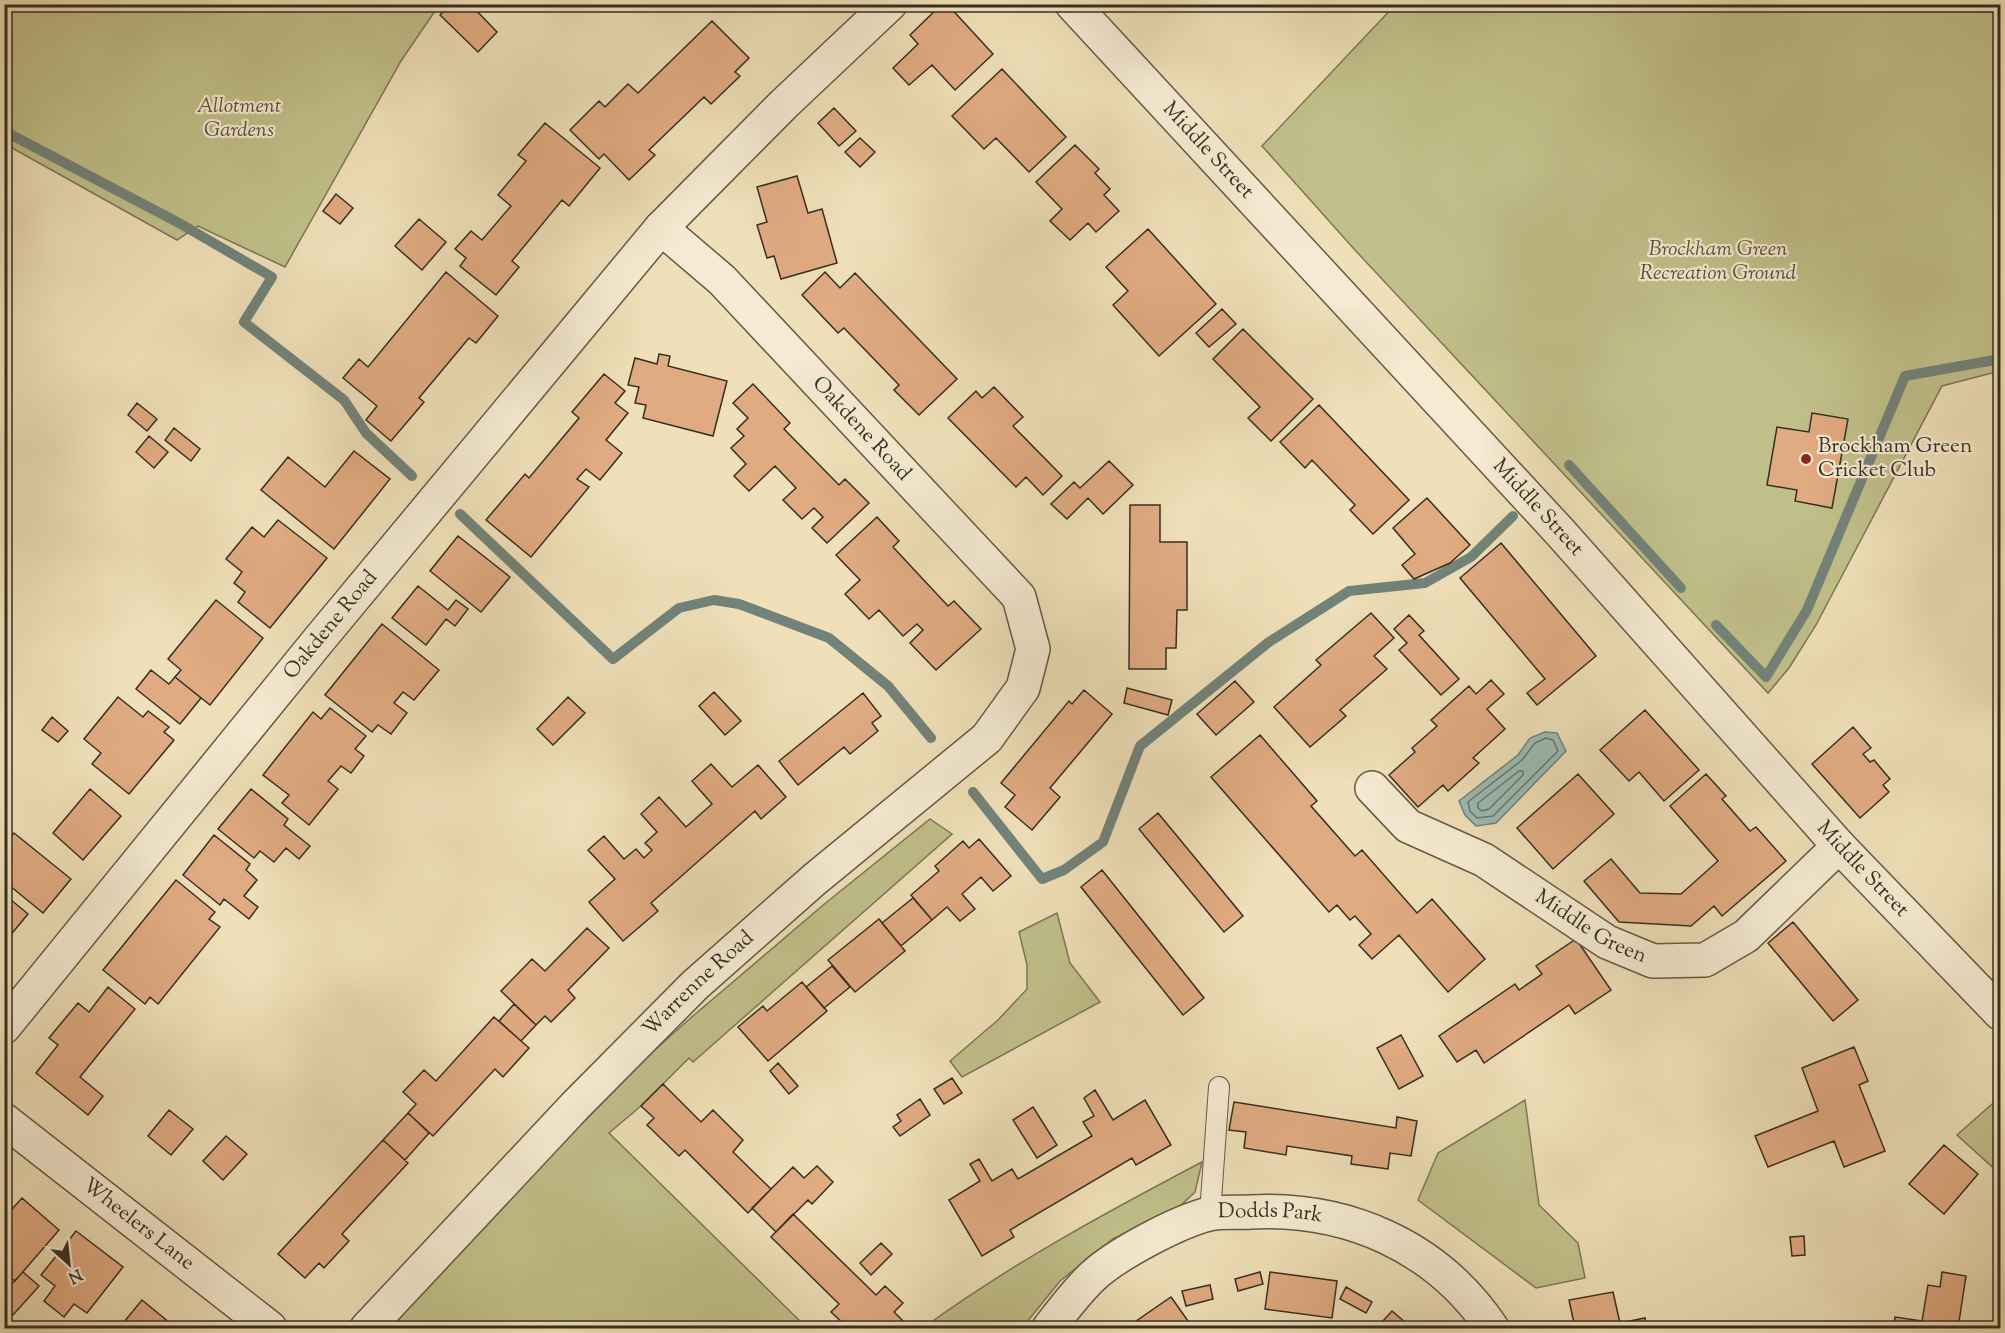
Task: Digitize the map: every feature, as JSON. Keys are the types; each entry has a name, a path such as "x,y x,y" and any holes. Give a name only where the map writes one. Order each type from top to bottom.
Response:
{"street":[{"name":"Oakdene Road","path":"4,1027 318,641 661,228 784,104 890,4"},
{"name":"Middle Street","path":"1072,4 1560,532 1839,846 2001,1013"},
{"name":"Oakdene Road","path":"661,228 722,280 1019,597 1033,649"},
{"name":"Warrenne Road","path":"367,1329 575,1106 695,985 815,879 987,738 1023,688 1033,649"},
{"name":"Middle Green","path":"1372,788 1408,826 1484,860 1607,942 1653,961 1704,960 1746,936 1839,846"},
{"name":"Wheelers Lane","path":"4,1120 270,1329"},
{"name":"Dodds Park","path":"1049,1329 1094,1275 1153,1237 1210,1214 1288,1210 1357,1224 1413,1249 1476,1305 1492,1329"}],"lane":[{"path":"1210,1214 1219,1087"}],"green space":[{"name":"Allotment Gardens","path":"5,4 439,5 401,61 285,267 198,226 177,240 5,144"},
{"name":"Brockham Green Recreation Ground","path":"1395,5 2000,5 2000,371 1942,386 1816,625 1789,668 1768,693 1354,249 1262,146"},
{"path":"930,819 952,834 693,1062 689,1058 641,1106 609,1133 807,1328 385,1328 587,1111 686,1022 822,906"},
{"path":"1057,913 1070,963 1100,1002 962,1077 950,1061 998,1020 1027,989 1027,965 1019,932"},
{"path":"2000,1097 2000,1174 1957,1135"},
{"path":"1525,1100 1539,1205 1578,1243 1585,1278 1536,1288 1418,1200 1438,1153"},
{"path":"1202,1162 1195,1192 1178,1208 1113,1239 1060,1281 1022,1328 923,1328 1024,1261 1094,1220"}],"water":[{"path":"1545,732 1557,733 1566,751 1496,823 1476,826 1465,815 1459,801 1518,755 1530,738"}],"building":[{"path":"450,4 470,4 497,32 478,52 440,15"},
{"path":"942,4 947,4 993,54 955,90 932,65 909,85 893,68 918,44 910,35"},
{"path":"712,21 749,58 735,72 740,76 711,104 704,97 649,150 655,155 629,180 604,154 599,159 570,130 599,101 605,107 628,84 638,93"},
{"path":"1002,69 1066,137 1029,172 996,138 984,149 952,116"},
{"path":"834,108 856,131 839,146 818,123"},
{"path":"545,123 600,168 569,206 562,200 512,261 519,267 496,295 460,266 466,258 455,249 471,231 482,240 511,206 498,195 526,161 518,155"},
{"path":"860,138 875,152 860,167 845,152"},
{"path":"1075,145 1099,169 1095,173 1110,189 1104,195 1119,211 1096,232 1088,223 1070,240 1050,221 1062,209 1036,182"},
{"path":"797,176 808,213 822,209 837,263 781,279 774,256 767,258 757,225 767,222 757,187"},
{"path":"336,194 353,208 340,224 323,211"},
{"path":"419,219 446,242 422,270 395,246"},
{"path":"1148,229 1216,304 1159,356 1113,305 1128,291 1106,267"},
{"path":"446,272 498,316 476,343 469,338 419,398 424,402 391,441 366,420 377,406 343,378 359,359 368,367"},
{"path":"825,272 840,288 855,273 957,379 919,415 894,390 899,385 844,328 838,333 802,295"},
{"path":"1222,309 1236,324 1209,347 1196,333"},
{"path":"1243,329 1313,399 1271,441 1248,418 1260,407 1213,359"},
{"path":"659,354 670,356 668,366 727,381 713,436 643,418 646,405 635,403 639,387 628,385 635,358 657,364"},
{"path":"604,374 625,391 615,403 628,413 606,440 622,453 600,480 586,469 577,479 589,487 531,557 486,520 525,474 529,478 579,418 572,412"},
{"path":"753,384 790,423 784,429 839,485 845,479 869,503 827,543 812,528 823,517 814,508 802,519 783,500 796,488 775,466 749,491 734,476 746,464 731,448 744,436 737,429 748,418 733,403"},
{"path":"994,387 1023,417 1013,426 1062,476 1043,495 1026,477 1016,487 948,418 976,391 982,398"},
{"path":"137,403 157,419 147,431 128,415"},
{"path":"1319,405 1409,500 1373,534 1350,510 1355,505 1312,460 1305,468 1280,442"},
{"name":"Brockham Green Cricket Club","path":"1812,413 1848,419 1832,508 1795,501 1797,490 1767,485 1777,427 1809,432"},
{"path":"174,428 200,449 191,461 165,440"},
{"path":"149,436 168,452 154,468 136,452"},
{"path":"354,451 390,479 334,549 261,490 288,457 325,487"},
{"path":"1109,461 1133,485 1103,514 1088,498 1067,519 1051,504 1074,482 1080,488"},
{"path":"1427,498 1470,545 1450,563 1414,579 1402,565 1415,554 1393,528"},
{"path":"1130,505 1160,505 1160,542 1187,542 1187,610 1177,610 1176,648 1166,648 1166,669 1129,669"},
{"path":"877,517 899,541 893,547 948,606 954,601 981,629 936,670 910,643 923,630 917,624 903,636 879,610 869,619 845,594 860,580 836,555"},
{"path":"278,520 327,558 270,628 238,602 245,592 234,583 242,572 226,559 252,527 264,537"},
{"path":"458,536 510,577 481,612 430,571"},
{"path":"1501,543 1596,656 1537,705 1527,693 1545,679 1460,578"},
{"path":"418,586 448,610 456,600 468,609 455,626 446,619 426,645 392,618"},
{"path":"216,600 263,638 210,705 175,677 181,670 168,659"},
{"path":"1371,613 1394,638 1374,656 1387,669 1340,710 1346,716 1310,747 1274,707 1321,665 1316,660"},
{"path":"1409,615 1424,631 1419,635 1459,679 1441,695 1399,650 1407,643 1394,629"},
{"path":"382,624 439,670 414,700 403,692 394,703 407,713 391,734 378,725 372,732 325,695"},
{"path":"151,670 169,684 175,677 201,698 180,724 136,689"},
{"path":"1491,680 1504,694 1487,709 1505,729 1473,758 1479,763 1448,791 1443,785 1418,807 1389,775 1415,752 1412,748 1437,726 1431,720 1469,686 1476,694"},
{"path":"1235,681 1254,702 1216,735 1197,714"},
{"path":"1127,688 1172,700 1168,715 1124,703"},
{"path":"1084,690 1112,714 1050,788 1060,797 1032,830 1005,807 1015,795 1001,783 1069,701 1072,704"},
{"path":"714,692 741,721 725,735 699,706"},
{"path":"863,693 881,716 872,723 878,731 850,754 844,747 798,785 779,761"},
{"path":"118,697 143,717 148,711 169,727 164,732 174,740 129,794 92,764 101,753 84,739"},
{"path":"568,697 585,713 553,745 537,729"},
{"path":"330,708 366,736 355,749 364,756 351,773 341,766 328,781 338,789 309,825 282,803 289,795 263,775 313,712 321,719"},
{"path":"1645,710 1699,770 1664,801 1639,772 1629,781 1600,750"},
{"path":"52,717 68,731 58,742 42,730"},
{"path":"1853,727 1871,748 1863,754 1870,762 1874,760 1890,779 1883,785 1889,792 1860,818 1812,764"},
{"path":"1260,735 1317,801 1311,806 1355,856 1362,850 1417,913 1432,899 1485,959 1448,992 1399,935 1372,959 1359,945 1371,934 1355,916 1350,920 1337,905 1329,912 1211,777"},
{"path":"711,764 732,787 758,765 786,797 761,819 755,811 651,903 658,911 623,941 589,902 615,879 588,850 604,836 624,859 636,849 644,858 652,850 645,843 657,832 641,814 659,797 686,827 712,804 692,781"},
{"path":"1578,774 1614,814 1553,869 1517,828"},
{"path":"1706,774 1726,796 1722,799 1750,831 1756,827 1786,861 1722,916 1714,906 1691,926 1619,922 1584,881 1611,859 1640,893 1681,894 1718,861 1670,806"},
{"path":"90,789 121,816 83,860 53,833"},
{"path":"251,789 288,819 284,825 310,846 299,859 286,848 274,862 260,851 254,858 218,829"},
{"path":"1158,813 1243,916 1224,932 1139,829"},
{"path":"14,833 71,879 43,913 4,881 4,844"},
{"path":"214,835 250,864 246,870 257,880 244,896 258,907 249,919 224,899 220,905 183,875"},
{"path":"979,839 1011,876 993,891 981,877 962,894 975,909 960,921 947,907 932,920 911,895 939,871 935,866 963,841 969,848"},
{"path":"1102,870 1204,998 1183,1015 1081,887"},
{"path":"176,880 215,912 209,919 220,927 158,1004 150,997 145,1004 103,970"},
{"path":"4,894 28,914 4,943"},
{"path":"913,898 932,920 901,946 882,923"},
{"path":"879,919 905,951 855,992 828,960"},
{"path":"1793,922 1858,1000 1833,1021 1768,943"},
{"path":"587,928 609,948 568,990 575,998 551,1022 545,1016 536,1025 501,991 532,959 545,971"},
{"path":"1576,939 1611,990 1575,1014 1569,1005 1484,1063 1476,1050 1457,1062 1439,1036 1515,984 1519,990 1542,974 1536,966"},
{"path":"832,966 850,987 824,1008 806,987"},
{"path":"802,982 827,1011 768,1061 738,1027 763,1006 767,1011"},
{"path":"108,987 135,1009 80,1077 103,1096 88,1115 36,1073 58,1045 49,1038 78,1003 89,1012"},
{"path":"514,1004 536,1025 521,1041 499,1021"},
{"path":"494,1017 529,1048 503,1077 495,1069 433,1136 408,1113 416,1104 403,1092 424,1070 436,1081"},
{"path":"1401,1035 1423,1076 1399,1089 1377,1048"},
{"path":"1854,1047 1868,1081 1859,1085 1885,1151 1844,1167 1834,1141 1768,1167 1755,1136 1818,1111 1802,1068"},
{"path":"778,1063 798,1086 789,1094 770,1071"},
{"path":"952,1078 962,1093 944,1104 934,1089"},
{"path":"663,1084 701,1122 713,1110 743,1140 733,1152 771,1189 748,1213 685,1150 679,1156 647,1125 654,1118 641,1106"},
{"path":"1095,1090 1113,1120 1145,1100 1171,1145 1136,1165 1132,1158 1010,1230 1014,1237 982,1256 949,1200 980,1181 970,1164 979,1159 992,1181 1012,1169 1018,1179 1092,1136 1083,1122 1094,1116 1084,1098"},
{"path":"920,1099 930,1115 900,1136 893,1127 901,1121 897,1115"},
{"path":"1234,1102 1396,1128 1397,1117 1417,1121 1411,1156 1390,1153 1388,1169 1351,1164 1352,1156 1287,1146 1286,1155 1244,1148 1246,1132 1229,1130"},
{"path":"1033,1107 1057,1145 1037,1158 1013,1120"},
{"path":"169,1110 193,1129 171,1155 148,1136"},
{"path":"408,1113 429,1133 405,1160 383,1140"},
{"path":"226,1136 247,1154 223,1180 203,1161"},
{"path":"383,1140 408,1163 342,1234 349,1241 324,1268 319,1263 305,1278 278,1254"},
{"path":"1944,1145 1978,1174 1944,1214 1909,1184"},
{"path":"817,1166 833,1182 812,1204 808,1200 776,1232 752,1208 793,1167 804,1178"},
{"path":"22,1198 59,1230 15,1281 4,1272 4,1218"},
{"path":"793,1214 876,1295 885,1286 903,1303 894,1312 903,1321 895,1328 848,1328 831,1312 839,1304 771,1237"},
{"path":"76,1231 123,1267 87,1313 74,1304 64,1317 44,1301 55,1286 41,1275"},
{"path":"1804,1236 1805,1255 1792,1256 1790,1237"},
{"path":"881,1243 892,1254 871,1275 860,1263"},
{"path":"23,1272 39,1286 13,1315 4,1307 4,1292"},
{"path":"1260,1272 1263,1284 1238,1291 1235,1279"},
{"path":"1270,1272 1337,1281 1332,1318 1265,1309"},
{"path":"1942,1272 1966,1276 1958,1328 1894,1328 1895,1317 1922,1321 1928,1285 1940,1287"},
{"path":"1210,1285 1213,1299 1186,1306 1182,1291"},
{"path":"1346,1287 1372,1302 1366,1313 1340,1299"},
{"path":"1613,1292 1620,1323 1645,1318 1647,1328 1575,1328 1569,1300"},
{"path":"1171,1297 1193,1328 1126,1328"},
{"path":"142,1300 176,1328 119,1328"},
{"path":"1392,1311 1412,1328 1391,1328 1383,1321"}],"waterway":[{"path":"4,131 179,223 272,277 244,322 344,400 366,433 412,476"},
{"path":"1716,625 1766,677 1807,610 1905,376 2000,359"},
{"path":"1569,465 1681,588"},
{"path":"460,514 613,659 679,608 714,600 739,604 829,638 888,686 931,738"},
{"path":"973,792 1042,879 1064,870 1103,842 1140,746 1269,642 1349,591 1425,583 1471,557 1513,516"}],"place":[{"name":"Brockham Green Cricket Club","path":"1806,459"}]}
